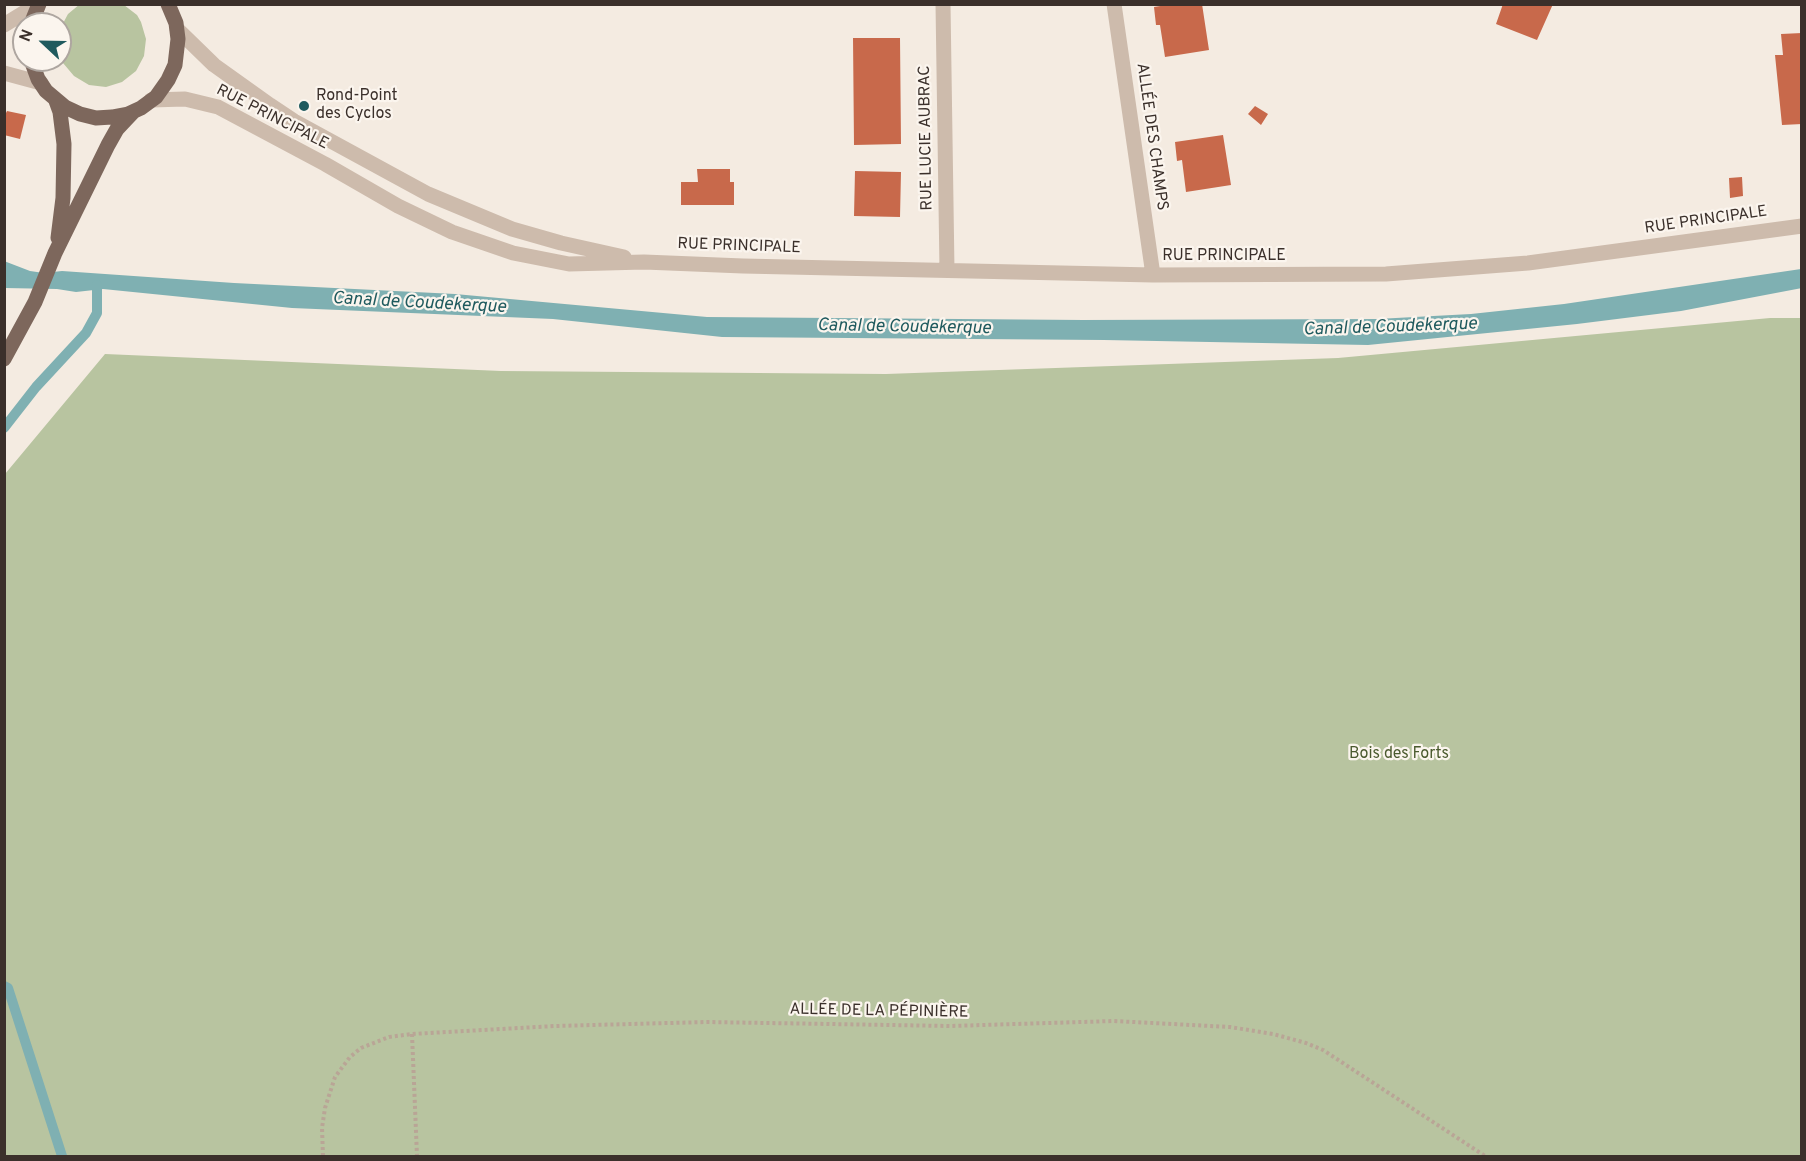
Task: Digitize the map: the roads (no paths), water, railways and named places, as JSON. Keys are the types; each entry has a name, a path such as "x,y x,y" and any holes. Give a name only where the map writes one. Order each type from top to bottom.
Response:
{"main road":[{"path":"4,359 26,319 55,253 117,129 133,112 151,100 168,80 175,65 178,50 177,29 168,4"},
{"path":"36,72 40,83 56,101 75,112 96,118 117,117 133,112"},
{"path":"55,253 62,206 64,144 60,112 56,101"}],"street":[{"path":"4,25 39,4"},
{"name":"RUE LUCIE AUBRAC","path":"943,4 947,270"},
{"name":"ALLÉE DES CHAMPS","path":"1114,4 1153,275"},
{"name":"RUE PRINCIPALE","path":"177,29 214,65 270,105 428,194 529,234 644,261"},
{"path":"4,73 40,83"},
{"name":"RUE PRINCIPALE","path":"151,100 185,99 218,107 406,210 452,232 491,247 569,264 644,261 703,265 1153,275 1349,275 1452,270 1528,263 1802,226"}],"water":[{"name":"Canal de Coudekerque","path":"4,261 30,271 44,273 62,271 234,283 455,294 707,317 1084,320 1377,319 1471,314 1564,304 1801,269 1802,288 1681,311 1368,345 722,337 553,319 292,308 103,289 76,292 57,289 5,288"}],"waterway":[{"path":"4,428 36,387 86,333 97,313 97,285"},
{"path":"4,986 8,988 62,1156"}],"place":[{"name":"Rond-Point des Cyclos","path":"304,106"}],"park label":[{"name":"Bois des Forts","path":"1399,755"}]}
